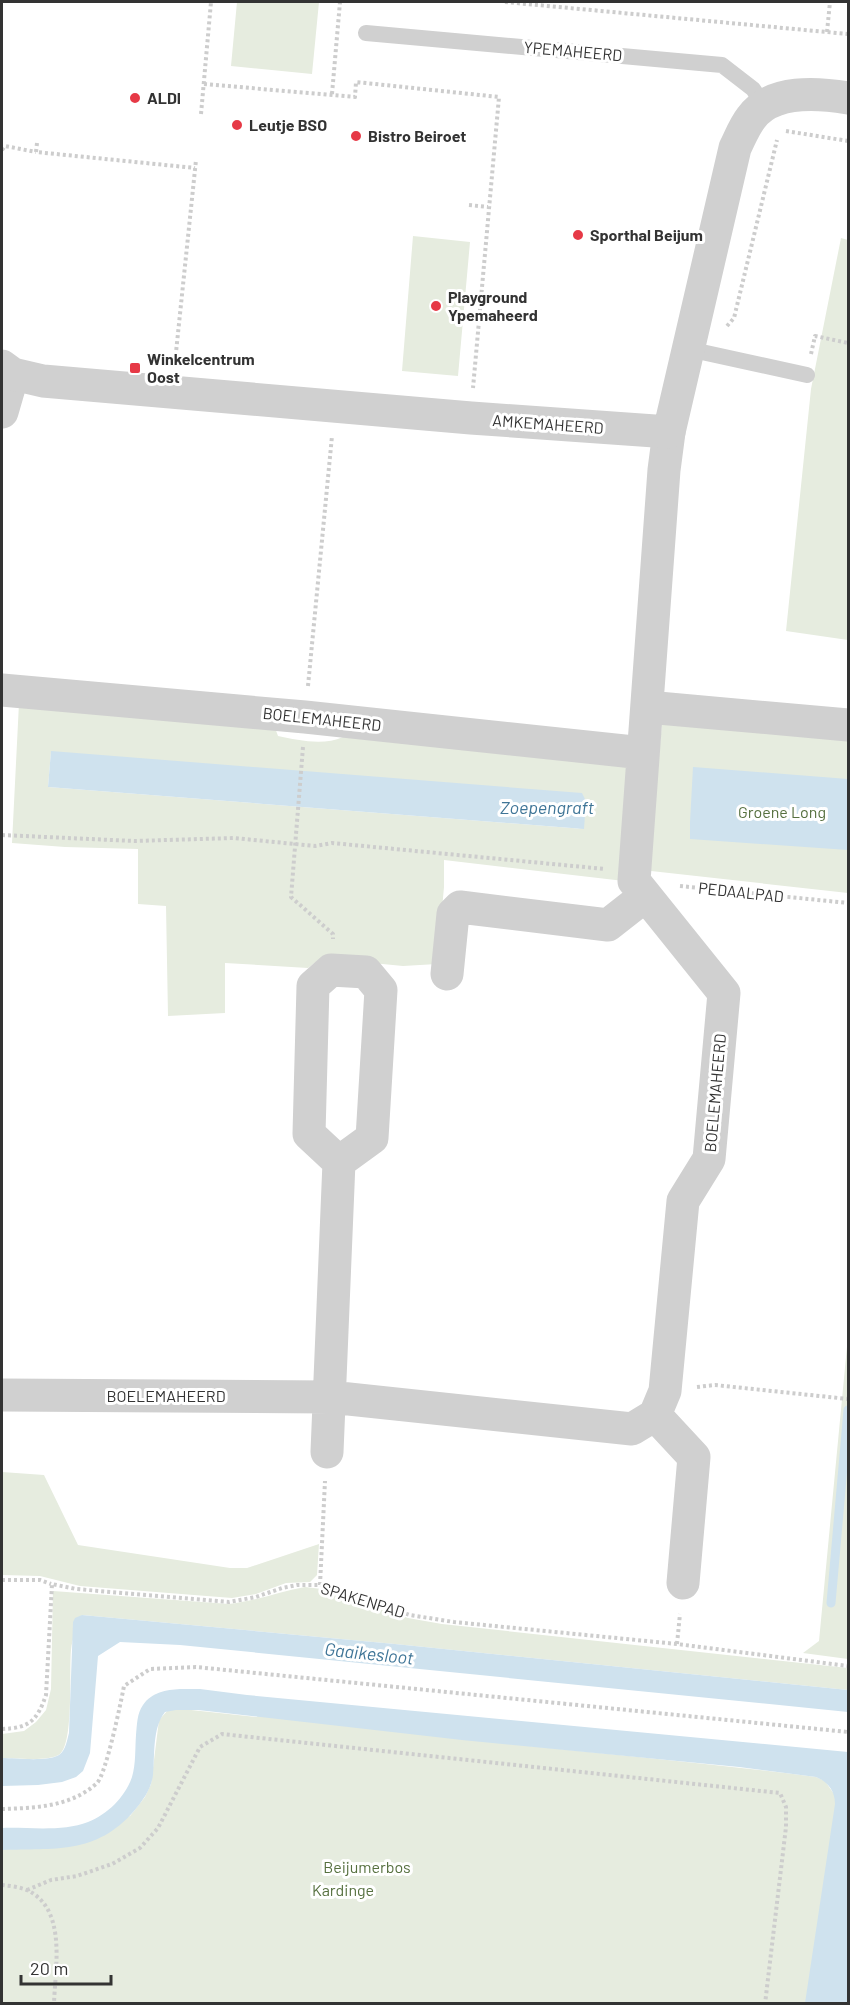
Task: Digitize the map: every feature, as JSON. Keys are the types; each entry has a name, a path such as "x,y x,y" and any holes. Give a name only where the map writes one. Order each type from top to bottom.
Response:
{"street":[{"path":"447,974 453,914 460,907 608,925 638,883 643,753 664,470 669,432 735,147 751,117 764,105 792,95 819,94 849,98"},
{"path":"2,412 7,370"},
{"name":"AMKEMAHEERD","path":"7,370 43,381 335,407 669,432"},
{"name":"BOELEMAHEERD","path":"2,690 305,717 643,753"},
{"path":"647,707 849,725"},
{"name":"BOELEMAHEERD","path":"2,1395 330,1397 632,1429 655,1415 666,1383 683,1201 709,1159 724,993 638,883"},
{"path":"327,1452 339,1162 309,1134 314,986 331,970 366,972 381,990 372,1138 339,1162"},
{"path":"655,1415 694,1457 682,1583"}],"lane":[{"name":"YPEMAHEERD","path":"366,33 722,65 753,89 764,105"},
{"path":"688,349 807,375"}],"path":[{"path":"201,114 211,2"},
{"path":"332,94 340,2"},
{"path":"505,2 849,34"},
{"path":"827,32 830,2"},
{"path":"204,84 355,97 356,82 499,97 471,418"},
{"path":"763,198 778,137 787,131 849,141"},
{"path":"36,152 37,144"},
{"path":"2,150 5,146 36,152 195,168"},
{"path":"171,392 196,160"},
{"path":"469,205 488,207"},
{"path":"807,375 815,336 849,343"},
{"path":"331,970 333,934 291,897 305,717 335,407"},
{"name":"PEDAALPAD","path":"2,835 134,841 234,838 315,846 332,843 638,883 849,903"},
{"path":"666,1383 703,1387 715,1385 849,1399"},
{"path":"320,1585 327,1452"},
{"name":"SPAKENPAD","path":"2,1580 40,1580 76,1589 229,1602 256,1598 297,1585 320,1585 421,1617 677,1644 849,1666"},
{"path":"2,1730 16,1729 31,1723 41,1710 46,1695 52,1584"},
{"path":"2,1809 45,1808 74,1798 99,1781 117,1725 124,1686 150,1669 208,1668 849,1732"},
{"path":"27,1890 51,1880 77,1876 112,1864 140,1848 158,1828 200,1747 222,1734 780,1793 786,1808 786,1827 765,2004"},
{"path":"2,1885 27,1890 48,1907 54,1927 56,1951 54,2004"}],"green space":[{"path":"237,2 319,2 312,74 231,66"},
{"name":"Playground Ypemaheerd","path":"413,236 470,242 458,376 402,371"},
{"path":"841,238 848,240 848,640 786,631 811,389"},
{"path":"19,703 273,722 278,736 311,741 335,740 343,737 634,763 624,881 444,860 444,887 437,964 403,966 321,958 308,968 225,963 225,1013 168,1016 166,906 138,904 138,849 12,843","holes":["51,752 584,829 48,787"]},
{"name":"Groene Long","path":"662,724 848,737 848,893 651,871 651,837"},
{"path":"848,1336 848,1659 803,1653 819,1641"},
{"path":"2,1472 44,1475 78,1545 230,1568 247,1568 319,1544 317,1575 310,1582 286,1583 256,1594 232,1598 80,1586 40,1576 2,1575"},
{"path":"305,1587 330,1590 408,1618 442,1624 848,1668 848,1690 82,1615 72,1646 69,1721 64,1747 60,1754 49,1758 2,1758 2,1734 24,1731 46,1710 51,1689 53,1591 229,1604"},
{"name":"Beijumerbos","path":"182,1709 257,1717 258,1714 398,1732 816,1777 825,1781 834,1794 848,1799 848,2003 2,2004 2,1841 130,1816 145,1797 151,1784 159,1720 168,1710"}],"water":[{"name":"Zoepengraft","path":"51,751 582,793 586,801 584,829 48,787"},
{"path":"693,767 848,779 848,850 690,839"},
{"name":"Gaaikesloot","path":"82,1615 848,1690 848,1712 180,1645 120,1642 98,1656 90,1753 83,1771 76,1777 62,1782 2,1786 2,1758 54,1757 65,1748 69,1733 73,1622 75,1618"},
{"path":"180,1689 200,1689 848,1752 848,2003 805,2003 835,1804 830,1788 816,1777 198,1710 176,1710 165,1712 158,1726 153,1775 148,1790 134,1811 120,1825 105,1835 73,1846 2,1850 2,1828 68,1827 88,1822 109,1810 125,1791 132,1777 138,1715 141,1708 155,1694"}],"waterway":[{"path":"831,1603 848,1410"}],"place":[{"name":"ALDI","path":"135,98"},
{"name":"Leutje BSO","path":"237,125"},
{"name":"Bistro Beiroet","path":"356,136"},
{"name":"Sporthal Beijum","path":"578,235"},
{"name":"Playground Ypemaheerd","path":"436,306"},
{"name":"Winkelcentrum Oost","path":"135,368"}],"park label":[{"name":"Kardinge","path":"343,1890"}]}
